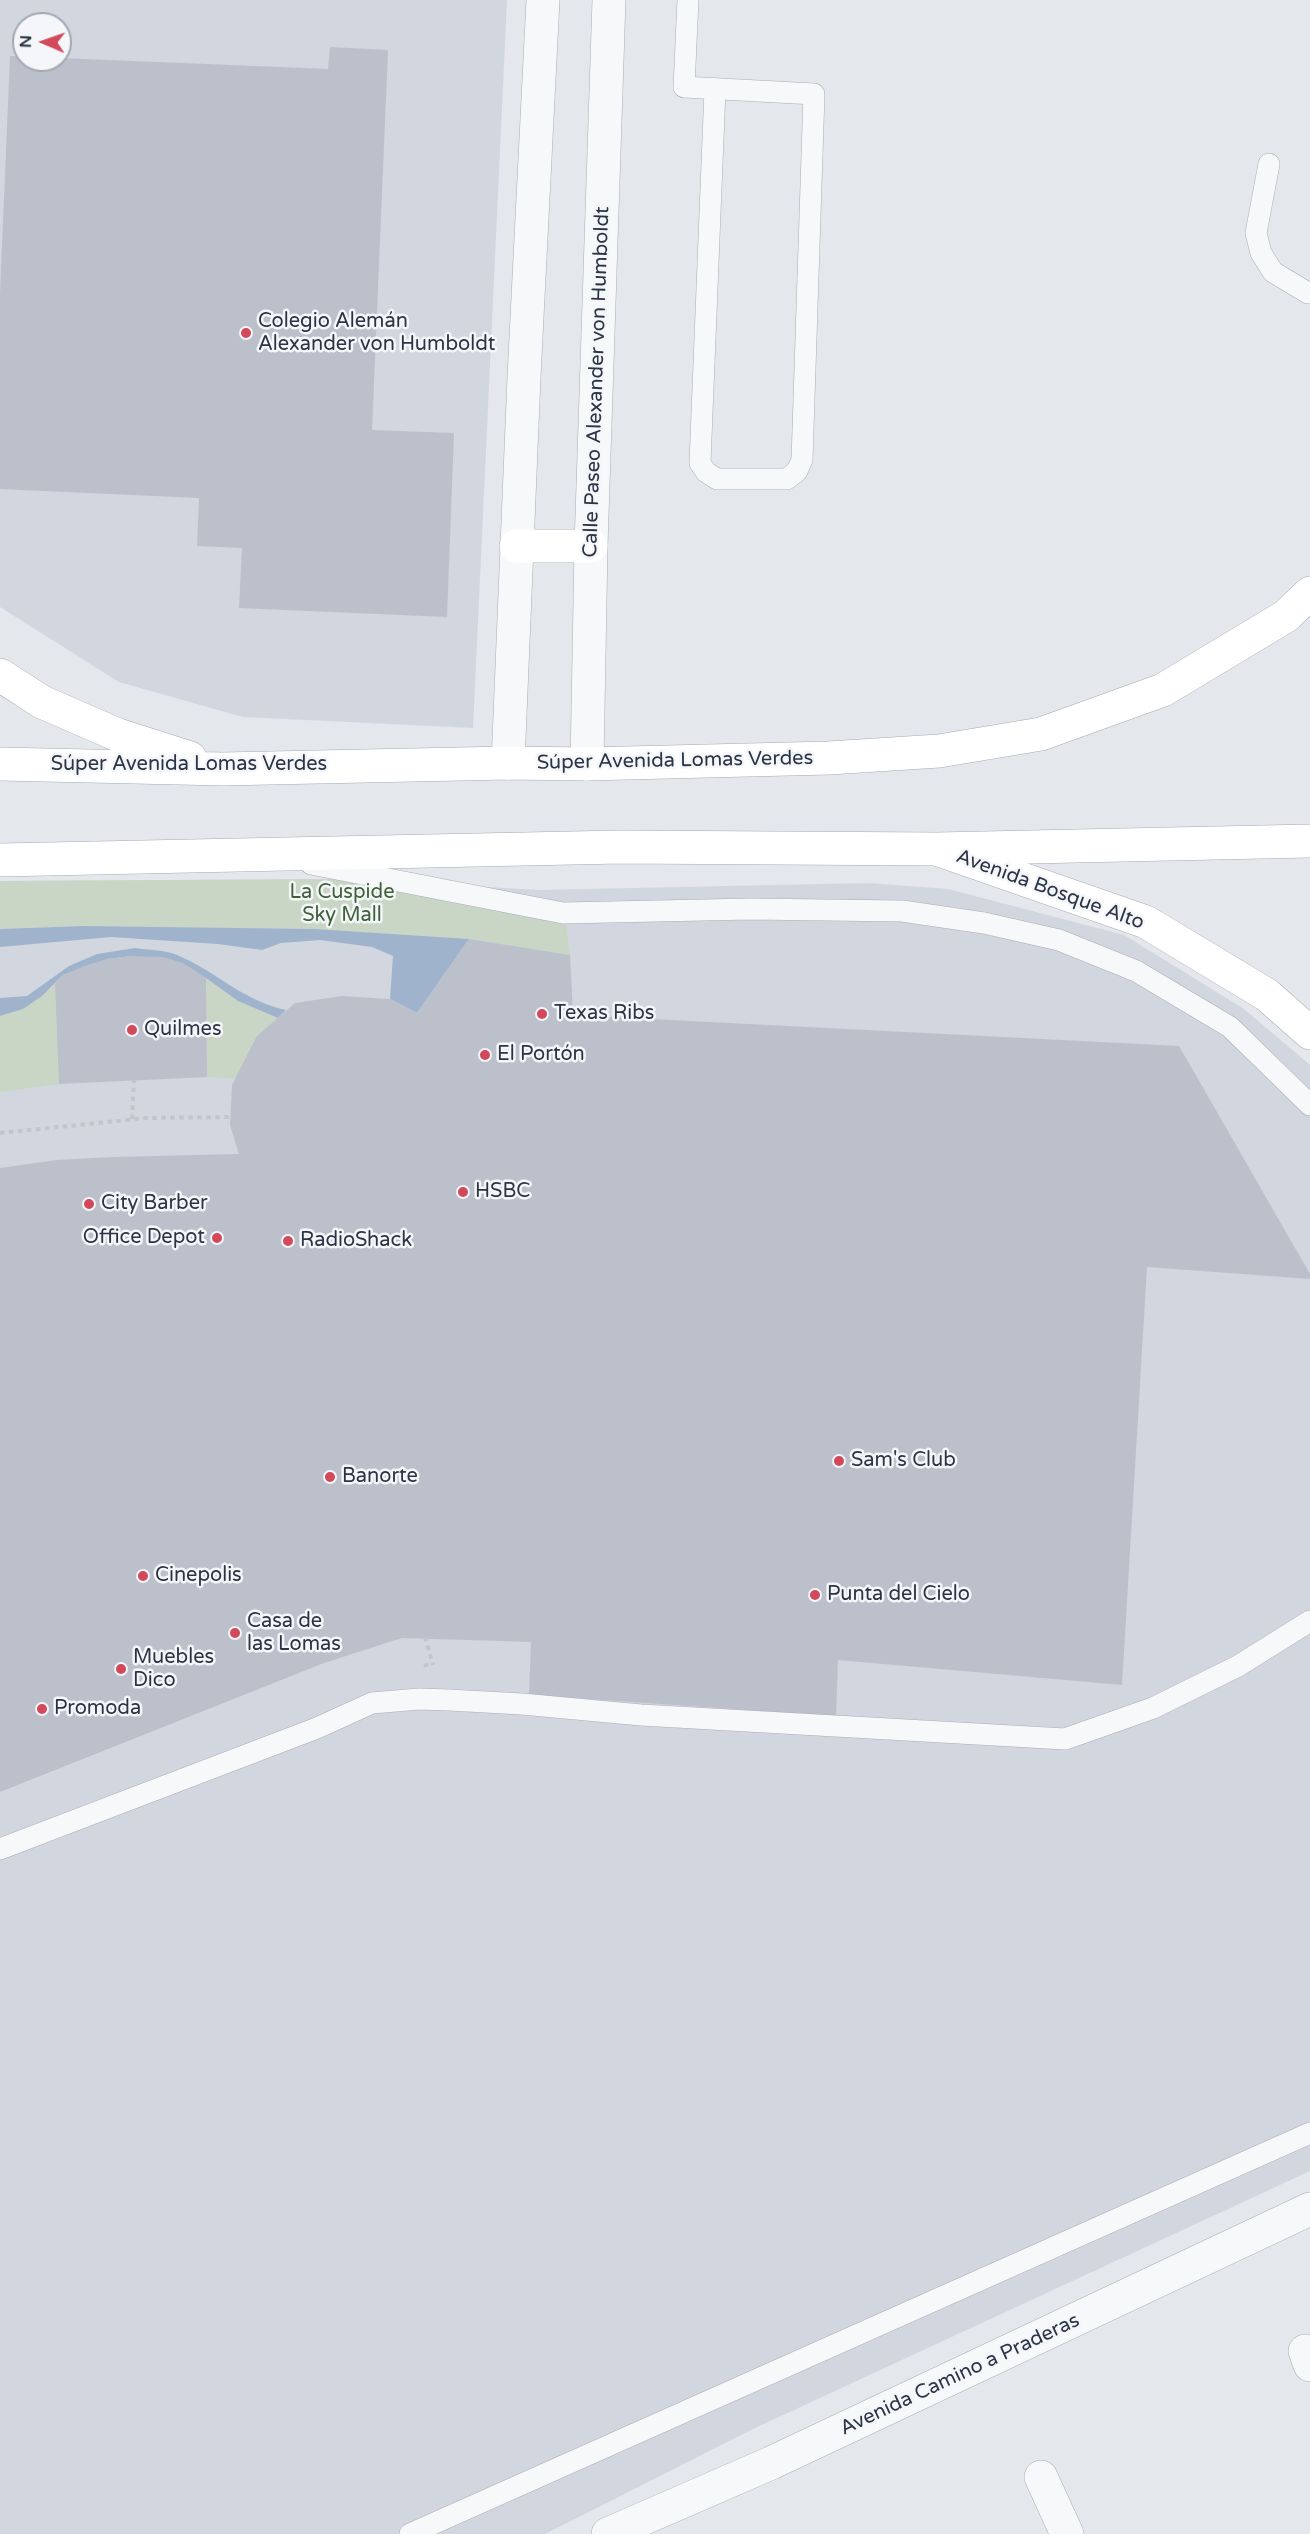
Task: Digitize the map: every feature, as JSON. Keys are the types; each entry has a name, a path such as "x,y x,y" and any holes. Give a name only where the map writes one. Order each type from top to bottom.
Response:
{"main road":[{"path":"516,546 591,546"},
{"name":"Súper Avenida Lomas Verdes","path":"0,764 223,769 507,763 587,764 829,758 939,751 1041,734 1163,690 1286,616 1310,593"},
{"path":"0,675 42,702 107,730 223,769"},
{"path":"0,860 620,847 937,849 1310,841"},
{"name":"Avenida Bosque Alto","path":"937,849 1146,922 1267,995 1310,1033"}],"street":[{"path":"507,763 543,0"},
{"name":"Calle Paseo Alexander von Humboldt","path":"587,764 591,546 609,0"},
{"name":"Avenida Camino a Praderas","path":"608,2534 771,2463 1310,2209"},
{"path":"1041,2477 1067,2534"}],"lane":[{"path":"688,0 684,87 814,94 802,460 797,471 787,479 717,479 706,472 700,463 715,89"},
{"path":"1269,164 1256,233 1261,253 1273,272 1309,292"},
{"path":"263,855 563,913 751,909 902,911 984,923 1059,940 1136,971 1230,1027 1310,1105"},
{"path":"0,1849 295,1736 372,1703 419,1699 449,1700 641,1715 1065,1739 1153,1708 1238,1666 1310,1621"},
{"path":"410,2534 1310,2133"}],"path":[{"path":"132,1119 134,1080"},
{"path":"0,1132 132,1119 231,1117"}],"shaded area":[{"name":"Colegio Alemán Alexander von Humboldt","path":"0,0 507,0 473,728 243,717 119,682 0,607"},
{"name":"La Cuspide Sky Mall","path":"345,879 540,890 868,883 948,889 1124,935 1244,1009 1310,1065 1310,2171 755,2428 545,2534 0,2534 0,881"}],"green space":[{"name":"La Cuspide Sky Mall","path":"345,879 565,919 570,955 469,939 315,929 84,926 0,929 0,881"},
{"path":"206,978 238,1001 278,1018 235,1079 207,1077"},
{"path":"55,984 59,1084 0,1092 0,1016 23,1008"}],"water":[{"name":"La Cuspide Sky Mall","path":"84,926 315,929 469,939 417,1013 390,999 393,956 372,947 320,940 281,943 262,950 218,944 111,937 0,947 0,929"},
{"path":"135,948 177,955 255,999 286,1010 278,1018 238,1001 206,978 131,956 108,959 63,975 42,996 23,1009 0,1016 0,998 27,996 69,966 97,954"}],"building":[{"path":"330,47 388,50 372,430 454,433 447,617 239,608 242,548 197,546 199,498 0,489 0,294 10,56 12,56 12,72 72,72 72,58 328,69"},
{"path":"469,939 570,955 573,1015 1179,1046 1310,1274 1310,1279 1147,1267 1122,1685 838,1660 836,1716 529,1695 531,1642 402,1638 324,1663 0,1792 0,1168 57,1160 239,1154 230,1125 232,1085 257,1036 295,1003 342,996 390,999 417,1013"},
{"name":"Quilmes","path":"131,956 163,957 183,963 206,978 207,1077 59,1084 55,984 63,975 87,965"}],"place":[{"name":"Colegio Alemán Alexander von Humboldt","path":"246,333"},
{"name":"Texas Ribs","path":"542,1014"},
{"name":"Quilmes","path":"132,1030"},
{"name":"El Portón","path":"485,1055"},
{"name":"HSBC","path":"463,1192"},
{"name":"City Barber","path":"89,1204"},
{"name":"Office Depot","path":"217,1238"},
{"name":"RadioShack","path":"288,1241"},
{"name":"Sam's Club","path":"839,1461"},
{"name":"Banorte","path":"330,1477"},
{"name":"Cinepolis","path":"143,1576"},
{"name":"Punta del Cielo","path":"815,1595"},
{"name":"Casa de las Lomas","path":"235,1633"},
{"name":"Muebles Dico","path":"121,1669"},
{"name":"Promoda","path":"42,1709"}]}
